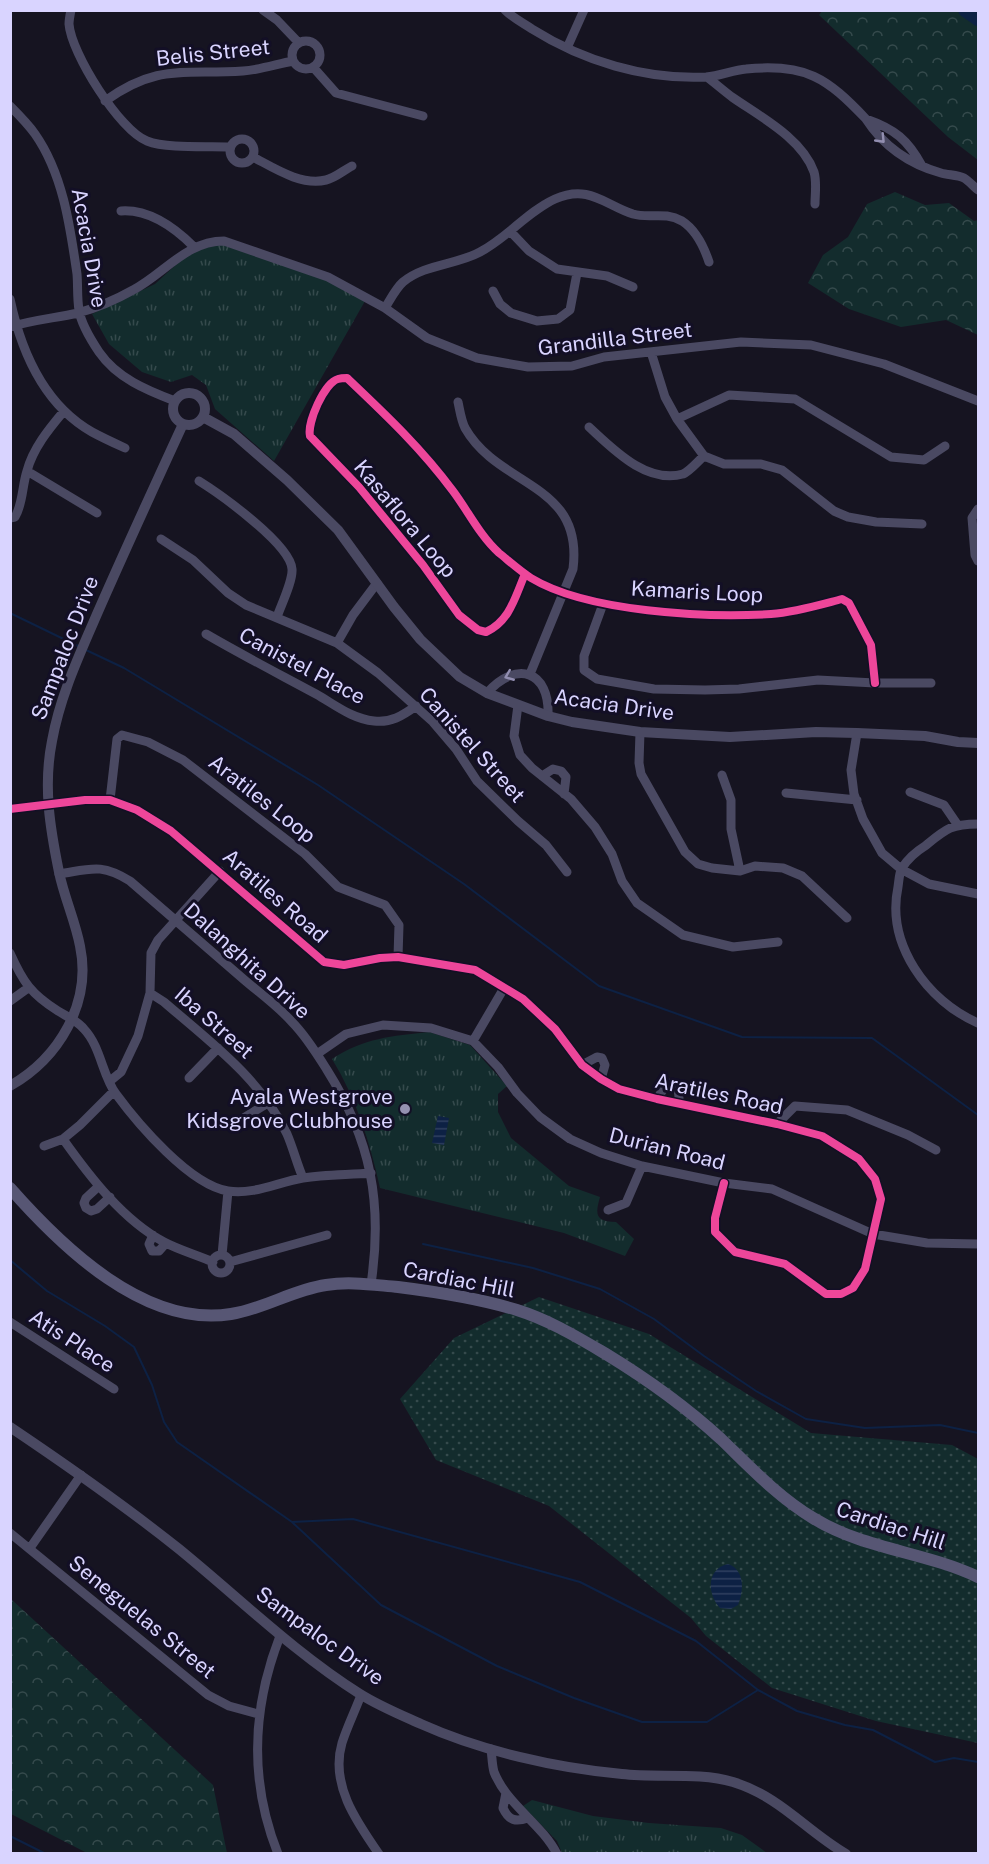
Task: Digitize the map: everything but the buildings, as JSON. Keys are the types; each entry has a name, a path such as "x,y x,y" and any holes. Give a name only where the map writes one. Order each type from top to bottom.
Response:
{"main road":[{"name":"Cardiac Hill","path":"10,1188 57,1237 88,1263 142,1299 165,1309 209,1316 230,1314 251,1310 298,1291 350,1282 433,1291 480,1300 545,1321 661,1389 699,1420 769,1486 810,1517 834,1531 956,1567 978,1577"}],"street":[{"path":"71,10 69,25 75,45 105,101 143,140 156,144 230,147"},
{"path":"263,10 277,20 299,42"},
{"path":"506,10 557,44 603,63 642,72 707,77 744,69 777,67 820,78 840,92 866,119 876,134 905,159 964,178 978,190"},
{"path":"567,48 584,10"},
{"path":"308,41 316,46 320,55 313,67 304,68 294,61 292,51 299,42 308,41"},
{"name":"Belis Street","path":"105,101 132,84 154,75 176,71 247,71 294,61"},
{"path":"313,67 336,93 423,116"},
{"path":"707,77 777,128 801,152 814,172 815,204"},
{"name":"Acacia Drive","path":"10,106 35,133 50,159 63,194 77,276 79,312 87,332 99,353 116,370 135,384 175,401"},
{"path":"866,119 883,125 902,136 914,151 921,166"},
{"path":"247,139 253,146 253,157 244,163 237,162 231,157 230,147 236,140 247,139"},
{"path":"253,157 284,173 304,179 327,180 352,166"},
{"path":"385,308 402,282 422,271 480,252 537,210 555,199 566,196 598,197 635,214 672,216 684,222 703,245 709,262"},
{"path":"121,211 135,212 165,223 194,247"},
{"path":"510,231 529,251 557,269 607,276 633,287"},
{"name":"Grandilla Street","path":"13,326 79,312 130,292 152,280 194,247 211,241 224,241 328,277 385,308 427,338 477,358 528,367 572,366 604,357 741,342 811,345 884,364 978,401"},
{"path":"493,291 500,304 511,313 537,321 558,319 570,310 577,273"},
{"path":"10,299 13,326 27,358 45,389 64,411 91,432 125,448"},
{"path":"651,352 665,397 676,418 704,456 724,464 761,464 782,470 834,511 848,517 876,522 922,524"},
{"name":"Kasaflora Loop","path":"525,574 506,617 498,627 486,632 478,630 459,615 423,565 359,487 310,436 308,429 313,414 328,386 337,379 347,378 411,438 496,551 531,578 565,592"},
{"path":"184,393 194,393 199,396 205,408 203,417 195,424 183,423 174,415 175,401 184,393"},
{"path":"676,418 729,395 795,399 891,458 924,460 945,446"},
{"path":"458,402 466,429 480,448 550,498 568,522 573,537 575,555 573,569 530,674"},
{"path":"10,518 15,517 19,510 34,450 64,411"},
{"name":"Acacia Drive","path":"203,417 234,434 287,480 338,530 420,639 460,677 487,693 548,716 640,732 730,737 816,732 857,733 925,736 978,743"},
{"name":"Sampaloc Drive","path":"10,1086 41,1064 63,1037 72,1020 81,989 81,948 59,874 47,804 48,764 58,710 118,565 183,423"},
{"path":"589,427 636,466 661,476 684,473 704,456"},
{"path":"27,471 97,513"},
{"path":"199,481 221,494 252,520 289,558 292,574 277,617"},
{"path":"978,509 972,518 975,555 978,561"},
{"name":"Canistel Street","path":"161,539 193,560 228,593 246,605 337,643 378,673 416,706 456,749 489,795 546,845 567,872"},
{"path":"337,643 353,615 377,583"},
{"name":"Kamaris Loop","path":"565,592 603,604 666,611 739,615 772,614 842,599 849,603 871,645 874,683 818,680 705,690 654,689 597,680 584,670 584,656 603,604"},
{"name":"Canistel Place","path":"206,634 251,661 300,685 360,719 389,721 402,716 416,706"},
{"path":"487,693 497,681 509,675 519,672 530,674 546,690 548,716"},
{"path":"874,683 931,683"},
{"path":"518,705 514,736 520,755 564,794 596,827 612,855 622,881 637,903 683,935 733,946 778,942"},
{"path":"640,732 641,774 685,852 698,864 740,871 756,866 783,868 802,876 847,918"},
{"path":"857,733 851,770 857,800 863,819 882,853 902,869 928,884 978,894"},
{"name":"Aratiles Loop","path":"110,800 117,739 122,735 129,735 161,748 183,760 270,825 305,854 338,887 385,905 399,925 398,957"},
{"name":"Acacia Drive","path":"958,742 978,751"},
{"path":"542,776 553,769 561,771 566,777 564,794"},
{"path":"722,775 731,800 731,829 740,871"},
{"path":"910,792 944,806 957,824"},
{"path":"786,793 857,800"},
{"name":"Aratiles Road","path":"10,809 85,800 110,800 153,819 171,831 324,962 344,965 398,957 475,970 523,999 555,1029 582,1065 619,1089 822,1136 859,1159 875,1179 881,1199 865,1269 853,1288 842,1294 826,1294 785,1264 735,1252 715,1232 715,1218 724,1183"},
{"path":"978,824 957,824 942,832 918,851 902,869 895,899 895,915 901,944 915,970 936,994 964,1017 978,1023"},
{"name":"Dalanghita Drive","path":"59,874 98,867 114,871 130,881 292,1022 317,1054 350,1110 371,1173 375,1203 371,1284"},
{"path":"110,1081 122,1072 141,1028 150,993 151,953 158,940 220,871"},
{"path":"10,953 28,988 38,998 84,1028 114,1091 135,1119 192,1174 210,1185 228,1191 249,1191 274,1187 303,1178 371,1173"},
{"path":"10,1000 28,988"},
{"path":"317,1054 346,1034 384,1025 431,1028 473,1041 504,988"},
{"name":"Iba Street","path":"150,993 164,1002 243,1070 268,1103 286,1134 303,1178"},
{"name":"Durian Road","path":"473,1041 540,1117 570,1139 601,1153 642,1166 724,1183 772,1189 873,1234 927,1243 978,1244"},
{"path":"189,1078 218,1048"},
{"path":"582,1065 597,1057 603,1059 605,1065 601,1079"},
{"path":"657,1099 666,1085 671,1083 677,1087 679,1092 678,1104"},
{"path":"44,1146 63,1139 114,1091"},
{"path":"237,1122 268,1103"},
{"path":"777,1124 795,1106 847,1110 908,1135 936,1150"},
{"path":"63,1139 99,1186 153,1235 166,1243 213,1262"},
{"path":"608,1210 626,1203 642,1166"},
{"path":"99,1186 86,1198 84,1203 86,1208 91,1211 97,1209 110,1197"},
{"path":"222,1255 228,1191"},
{"path":"230,1262 327,1235"},
{"path":"222,1255 230,1262 229,1268 221,1273 215,1271 213,1262 217,1256 222,1255"},
{"name":"Atis Place","path":"10,1322 114,1389"},
{"name":"Sampaloc Drive","path":"10,1427 81,1475 179,1550 280,1636 361,1695 424,1725 491,1749 566,1768 659,1777 694,1776 729,1781 779,1803 846,1854"},
{"path":"30,1548 81,1475"},
{"name":"Seneguelas Street","path":"10,1533 208,1695 229,1706 258,1714"},
{"path":"278,1854 270,1833 262,1796 256,1752 258,1714 270,1662 280,1636"},
{"path":"361,1695 342,1742 339,1759 340,1778 347,1802 379,1854"},
{"path":"491,1749 494,1771 506,1793 503,1808 507,1816 519,1821 528,1818 552,1843 557,1854"}],"green space":[{"path":"823,10 978,11 978,160 948,137 819,15"},
{"path":"895,192 925,205 949,203 974,221 978,220 978,335 946,320 901,327 849,309 808,283 823,255 848,237 867,204"},
{"path":"224,243 326,279 365,301 274,461 215,409 206,385 192,375 171,382 142,372 109,344 92,314 155,284 194,248"},
{"path":"429,1032 470,1045 507,1086 498,1094 498,1112 511,1138 569,1186 600,1197 597,1212 600,1219 616,1222 634,1239 625,1256 564,1233 380,1188 361,1121 332,1059 367,1042"},
{"path":"539,1297 649,1334 811,1433 952,1445 978,1459 978,1743 876,1721 772,1688 706,1636 691,1618 549,1506 436,1460 400,1399 454,1338"},
{"path":"11,1599 213,1785 227,1853 87,1853 11,1814"},
{"path":"532,1800 593,1816 721,1828 742,1835 767,1853 562,1853 557,1841 523,1806"}],"water":[{"path":"438,1116 449,1118 444,1145 432,1143"},
{"path":"728,1564 738,1571 742,1581 738,1605 731,1609 720,1608 711,1589 712,1576"}],"waterway":[{"path":"965,10 978,19"},
{"path":"10,613 78,646"},
{"path":"86,650 124,668 318,785 464,884 599,986 742,1037 872,1038 978,1115"},
{"path":"423,1244 533,1268 600,1289 654,1319 756,1391 806,1419 865,1428 940,1425 978,1433"},
{"path":"10,1260 47,1291 105,1326 134,1347 152,1385 164,1422 177,1442 292,1522 381,1605 497,1666 574,1698 642,1722 707,1722 758,1690"},
{"path":"292,1522 353,1519 580,1582 696,1641 758,1690 797,1711 845,1725 873,1730 935,1762 954,1758 978,1762"},
{"path":"10,1836 46,1854"}],"cycle path":[{"path":"525,574 511,608 501,622 486,632 478,630 459,615 423,565 359,487 310,436 311,422 327,388 333,382 347,378 416,446 441,475 492,546 531,578 583,599 681,613 771,614 842,599 849,603 871,645 875,683"},
{"path":"10,809 85,800 110,800 137,810 171,831 324,962 344,965 398,957 475,970 523,999 555,1029 582,1065 619,1089 822,1136 859,1159 875,1179 881,1199 865,1269 853,1288 841,1294 826,1294 785,1264 735,1252 715,1232 715,1218 724,1183"}],"place":[{"name":"Ayala Westgrove Kidsgrove Clubhouse","path":"405,1109"}]}
